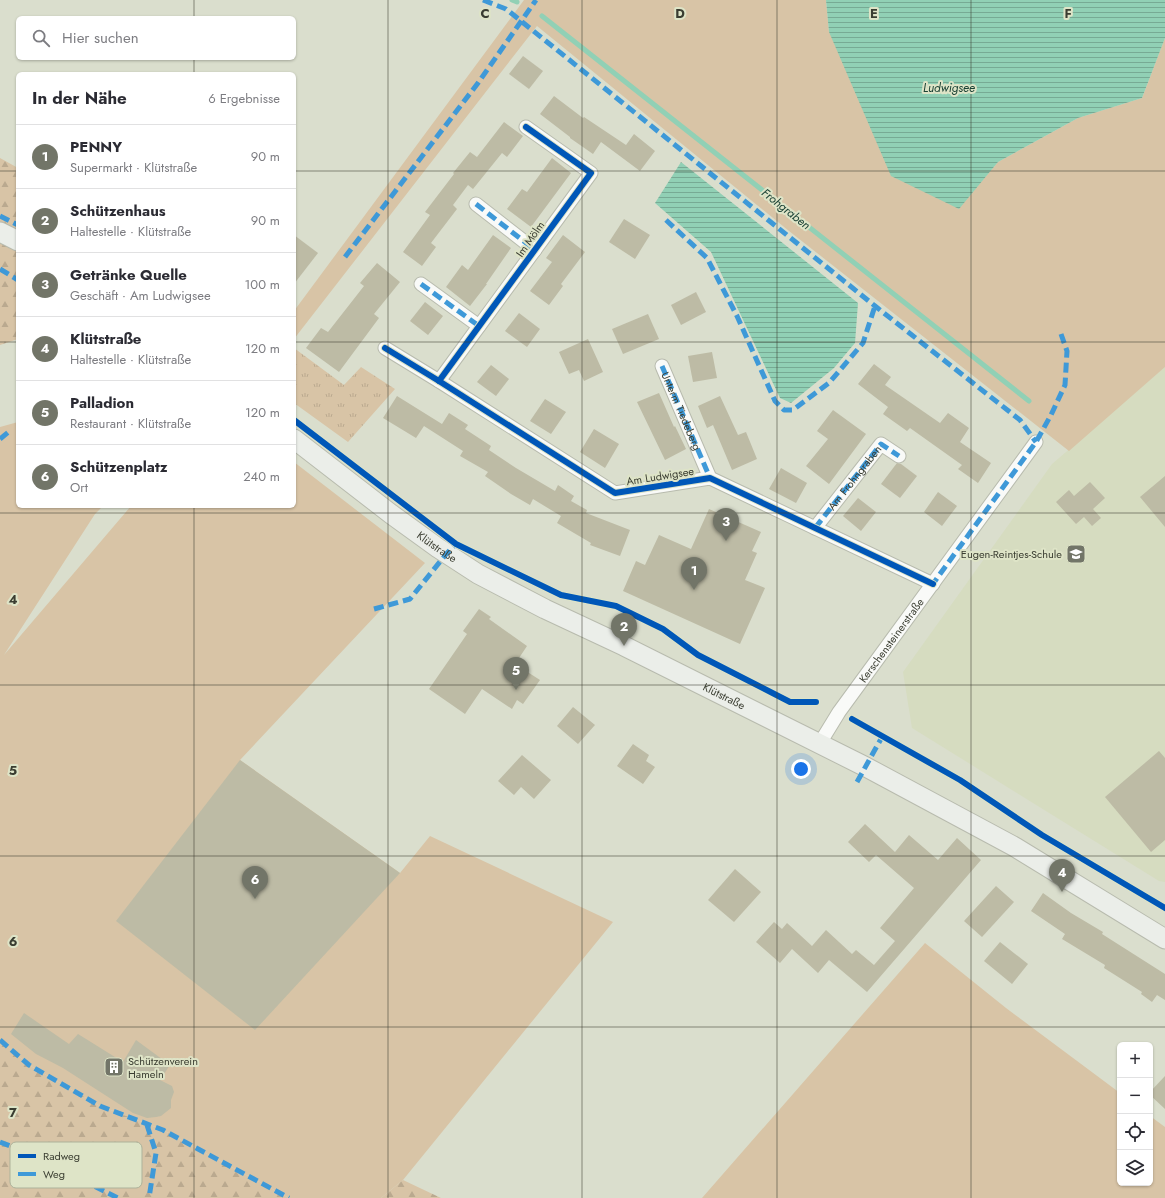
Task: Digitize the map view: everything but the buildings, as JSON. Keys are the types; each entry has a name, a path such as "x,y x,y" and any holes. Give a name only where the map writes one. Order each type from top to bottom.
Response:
{"main road":[{"path":"0,232 16,240"},
{"name":"Klütstraße","path":"296,441 391,514 438,548 478,574 545,609 624,646 820,743 1016,846 1165,939"}],"street":[{"name":"Im Mölm","path":"439,381 591,173 526,126"},
{"name":"Im Mölm","path":"476,204 535,250"},
{"path":"421,284 479,326"},
{"name":"Am Ludwigsee","path":"385,348 615,493 710,478 933,584"},
{"name":"Unterm Tiedeberg","path":"662,366 710,478"},
{"name":"Kerschensteinerstraße","path":"820,743 839,712 1036,442"},
{"name":"Am Frohngraben","path":"815,528 881,444 900,456"}],"shaded area":[{"name":"Eugen-Reintjes-Schule","path":"1165,367 1165,882 1159,881 912,728 903,672 1052,464"}],"green space":[{"path":"524,0 826,0 829,32 959,208 998,162 1078,118 1142,98 1165,38 1165,367 1069,451 789,231 537,26 296,336 296,308"},
{"path":"0,158 16,167 16,340 0,345"},
{"path":"296,349 344,385 361,367 395,389 348,442 296,404"},
{"path":"16,423 16,508 101,508 95,514 4,655 129,508 296,508 296,464 425,563 240,760 400,873 430,836 613,922 403,1180 381,1198 289,1198 163,1130 100,1106 29,1065 0,1040 0,427"},
{"path":"925,943 1006,1008 1117,1091 1117,1186 1153,1186 1153,1118 1165,1127 1165,1198 702,1198"},
{"path":"0,1040 29,1065 100,1106 163,1130 289,1198 0,1198"},
{"path":"403,1180 441,1198 381,1198"}],"water":[{"name":"Ludwigsee","path":"826,0 1165,0 1165,38 1142,98 1078,118 998,162 959,209 891,176 829,32"},
{"path":"681,162 858,303 855,343 834,368 791,403 780,398 711,252 655,203"}],"waterway":[{"name":"Frohgraben","path":"512,0 517,2"},
{"name":"Frohgraben","path":"542,16 1029,401"}],"marked path":[{"path":"483,0 506,9 875,306 1020,420 1036,442"},
{"path":"345,257 478,83 536,0"},
{"path":"476,204 535,250"},
{"path":"0,216 16,224"},
{"path":"666,220 707,258 737,316 775,401 784,410 793,410 829,383 863,343 875,306"},
{"path":"0,269 16,279"},
{"path":"421,284 479,326"},
{"path":"930,583 933,584 1036,442 1051,415 1065,385 1067,351 1061,334"},
{"path":"662,366 710,478"},
{"path":"0,439 11,430"},
{"path":"815,528 881,444 899,456"},
{"path":"374,609 410,599 456,544"},
{"path":"857,782 882,737"},
{"path":"0,1040 29,1065 100,1106 163,1130 289,1198"},
{"path":"147,1125 156,1153 149,1198"},
{"path":"0,1142 10,1146"},
{"path":"98,1188 118,1198"}],"cycle path":[{"path":"439,381 591,173 526,127"},
{"path":"385,348 615,493 710,478 933,584"},
{"path":"296,422 456,544 561,595 616,606 663,629 698,655 790,702 816,702"},
{"path":"852,719 960,780 1042,835 1165,908"}],"place":[{"name":"Getränke Quelle","path":"726,541"},
{"name":"Eugen-Reintjes-Schule","path":"1076,554"},
{"name":"PENNY","path":"694,590"},
{"name":"Schützenhaus","path":"624,646"},
{"name":"Palladion","path":"516,690"},
{"name":"Klütstraße","path":"1062,892"},
{"name":"Schützenplatz","path":"255,899"},
{"name":"Schützenverein Hameln","path":"114,1067"}]}
